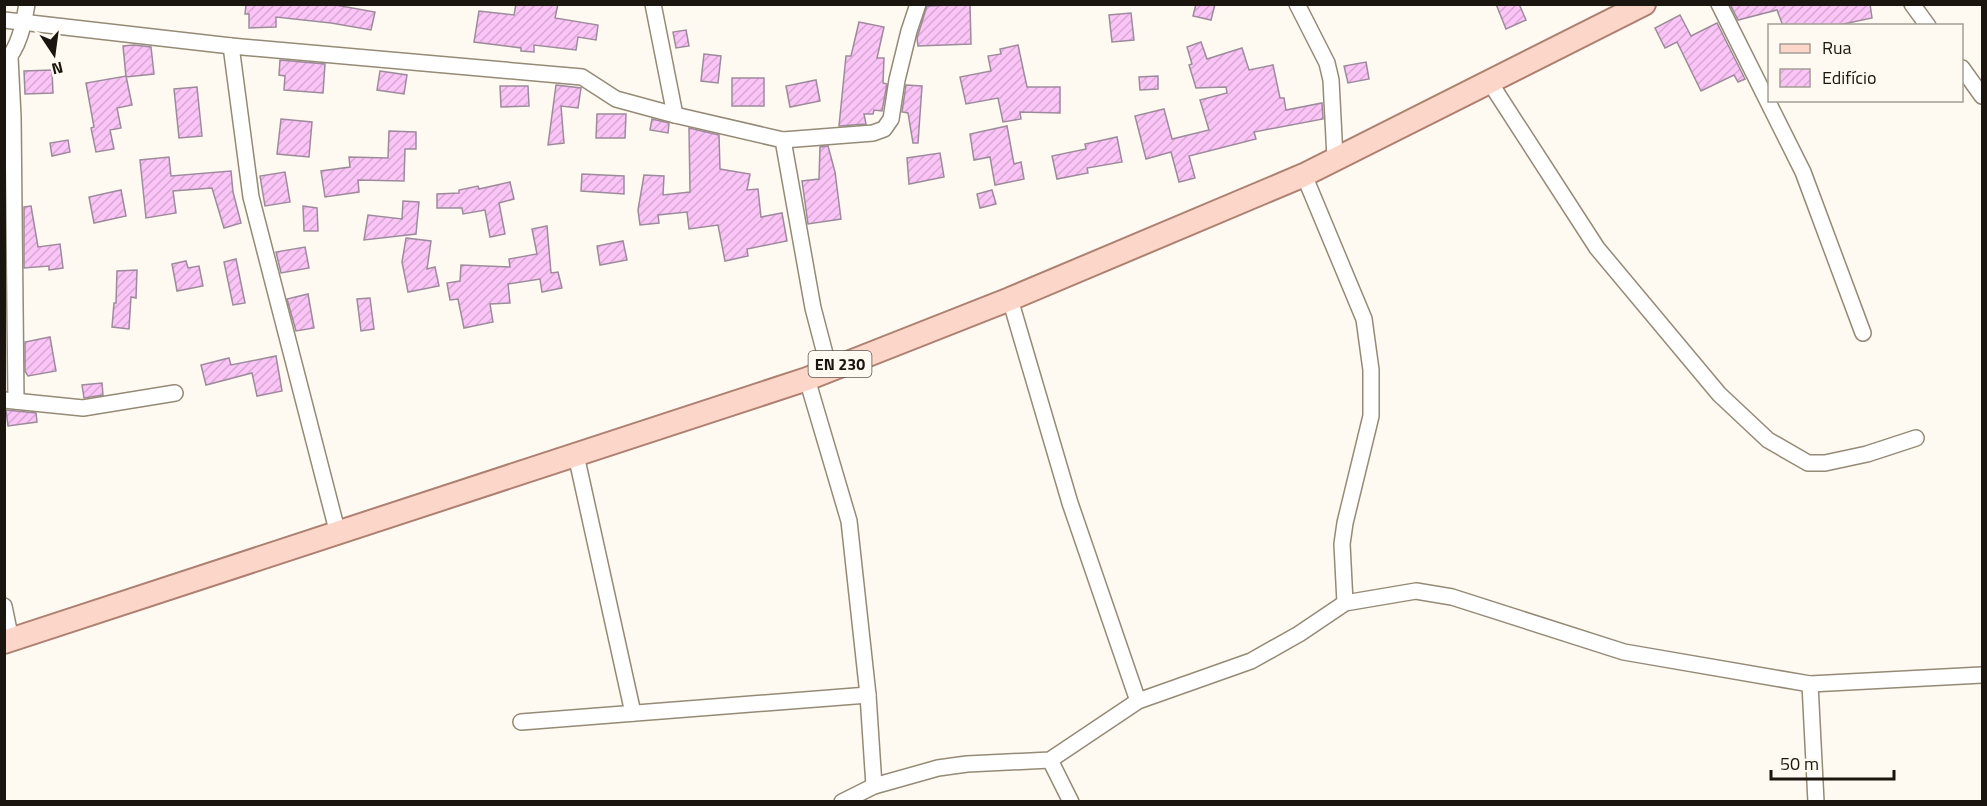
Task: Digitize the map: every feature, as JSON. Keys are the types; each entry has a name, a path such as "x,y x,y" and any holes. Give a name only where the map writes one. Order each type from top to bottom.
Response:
{"main road":[{"name":"EN 230","path":"8,641 807,379 1010,299 1304,175 1644,4"}],"street":[{"path":"27,4 24,22 7,59 14,117 10,400 83,408 175,393"},
{"path":"653,4 675,115"},
{"path":"4,20 231,46 582,77 616,99 783,140 873,133 885,129 891,118 909,31 918,4"},
{"path":"1298,4 1327,63 1331,81 1335,158"},
{"path":"1719,4 1803,172 1863,333"},
{"path":"1912,4 1927,24"},
{"path":"231,46 251,197 338,534"},
{"path":"1963,70 1983,96"},
{"path":"1489,81 1597,248 1719,394 1768,440 1808,463 1825,463 1867,454 1916,438"},
{"path":"783,140 813,308 829,369"},
{"path":"1304,175 1364,319 1371,369 1371,416 1342,544 1345,603"},
{"path":"1010,299 1070,503 1138,701"},
{"path":"807,379 849,521 868,695 874,786"},
{"path":"576,455 633,713"},
{"path":"842,801 874,786 938,768 967,764 1050,760 1138,701 1251,661 1299,634 1345,603 1416,591 1452,597 1624,652 1810,684 1983,675"},
{"path":"4,606 8,641"},
{"path":"1810,684 1816,801"},
{"path":"521,722 868,695"},
{"path":"1050,760 1071,801"}],"building":[{"path":"330,4 375,12 371,30 276,17 276,27 249,28 249,14 245,14 246,5"},
{"path":"516,4 558,4 555,18 598,25 596,40 578,37 576,50 534,45 534,52 521,51 521,48 474,42 479,11 514,15"},
{"path":"970,4 971,44 918,46 917,38 927,6"},
{"path":"1196,4 1215,4 1211,20 1193,16"},
{"path":"1496,4 1519,4 1526,20 1506,29"},
{"path":"1730,4 1870,4 1872,18 1844,24 1782,24 1777,10 1738,20"},
{"path":"1131,13 1134,40 1112,42 1109,15"},
{"path":"1680,15 1691,36 1717,23 1745,79 1738,82 1734,75 1701,91 1677,42 1665,48 1655,28"},
{"path":"859,22 884,27 877,58 884,58 883,83 887,84 882,111 874,110 873,114 864,114 866,124 839,126 846,56 851,56"},
{"path":"686,30 689,46 676,48 673,32"},
{"path":"1201,42 1207,59 1242,48 1249,70 1273,65 1280,98 1284,98 1286,110 1322,103 1323,119 1254,132 1256,139 1189,156 1195,178 1179,182 1171,152 1146,159 1135,116 1164,109 1172,139 1209,130 1200,100 1227,93 1226,87 1196,88 1189,65 1192,64 1187,47"},
{"path":"1018,45 1027,87 1060,87 1060,113 1020,112 1021,119 1003,122 998,98 966,104 960,77 991,71 988,56 1001,54 1000,49"},
{"path":"123,46 151,47 154,74 126,77"},
{"path":"704,54 721,56 718,83 701,81"},
{"path":"280,60 325,64 323,93 284,90 285,76 279,75"},
{"path":"1366,62 1369,79 1348,83 1344,66"},
{"path":"52,70 53,93 25,94 24,71"},
{"path":"380,71 407,75 404,94 377,90"},
{"path":"126,76 132,105 117,108 121,128 110,130 114,149 96,152 86,83"},
{"path":"1158,76 1158,89 1140,90 1139,77"},
{"path":"732,78 764,78 764,106 732,106"},
{"path":"816,80 820,101 790,107 786,86"},
{"path":"556,85 581,88 578,108 561,106 564,143 548,145"},
{"path":"906,85 922,86 918,143 913,143 908,113 902,112"},
{"path":"500,86 528,86 529,106 501,107"},
{"path":"197,87 202,136 179,138 174,89"},
{"path":"597,114 626,114 625,138 596,138"},
{"path":"281,119 312,122 309,157 277,154"},
{"path":"652,119 669,123 668,133 650,130"},
{"path":"1007,126 1014,164 1021,162 1024,179 995,185 990,157 974,160 970,134"},
{"path":"689,128 719,135 720,169 750,174 747,190 758,189 761,217 782,213 787,241 747,249 748,256 725,261 718,225 689,229 687,212 658,215 659,223 640,225 638,210 644,175 664,176 663,195 690,192"},
{"path":"389,131 416,132 416,149 405,149 404,181 358,180 359,192 325,197 321,171 350,167 349,157 388,158"},
{"path":"1117,137 1122,162 1087,168 1088,173 1057,179 1052,156 1086,149 1085,144"},
{"path":"68,140 70,152 52,156 50,143"},
{"path":"828,146 835,172 841,219 808,224 802,181 819,179 820,147"},
{"path":"940,153 944,177 909,184 907,158"},
{"path":"169,157 171,176 231,171 233,192 241,223 224,228 212,188 173,191 176,213 146,218 140,160"},
{"path":"285,172 290,202 265,206 260,176"},
{"path":"582,174 624,176 624,194 581,191"},
{"path":"510,182 514,199 499,203 505,234 490,237 485,210 463,214 462,208 437,208 437,194 459,193 459,190 478,186 479,189"},
{"path":"121,190 126,216 94,223 89,197"},
{"path":"992,190 996,204 980,208 977,194"},
{"path":"403,201 419,202 416,234 364,240 368,215 402,219"},
{"path":"31,206 38,247 60,244 63,268 49,270 49,266 24,268 24,207"},
{"path":"303,206 317,208 318,231 304,231"},
{"path":"547,226 551,273 558,272 562,288 542,292 540,279 508,284 510,303 490,304 493,322 464,328 458,299 450,300 447,283 460,281 461,265 510,267 509,259 537,254 532,229"},
{"path":"406,238 431,241 427,269 435,267 439,286 408,292 402,262"},
{"path":"623,241 627,260 600,265 597,246"},
{"path":"305,247 309,268 281,273 276,252"},
{"path":"236,259 245,303 233,305 224,262"},
{"path":"186,261 188,268 199,266 203,286 177,291 172,264"},
{"path":"137,270 136,298 131,297 129,329 112,327 114,303 116,303 117,271"},
{"path":"308,294 314,328 296,331 287,299"},
{"path":"370,298 374,329 361,331 357,299"},
{"path":"50,337 56,371 28,376 25,371 25,342"},
{"path":"276,356 282,391 257,396 252,373 206,385 201,365 229,358 231,365"},
{"path":"102,383 103,395 84,398 82,385"},
{"path":"6,410 36,413 37,422 8,426"}]}
